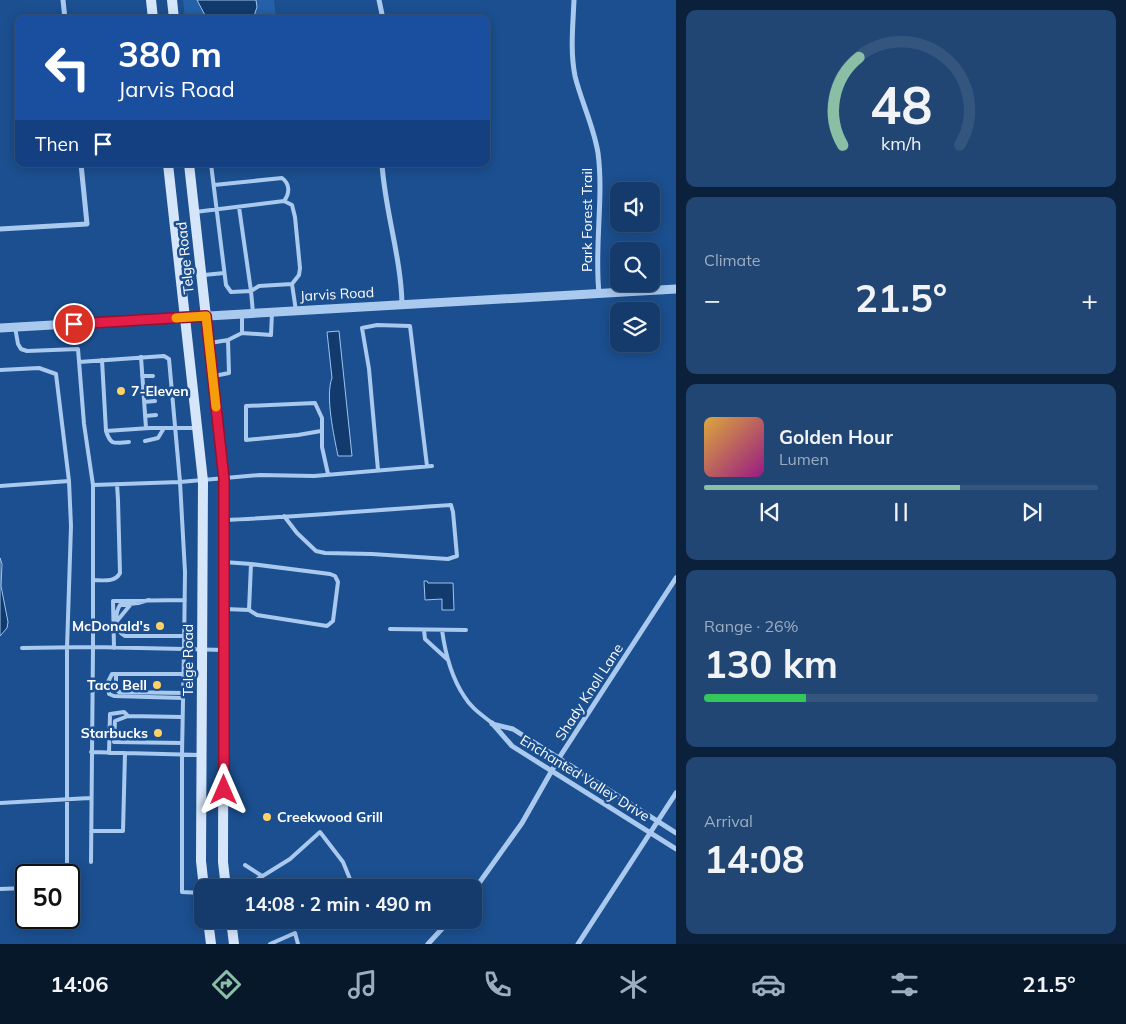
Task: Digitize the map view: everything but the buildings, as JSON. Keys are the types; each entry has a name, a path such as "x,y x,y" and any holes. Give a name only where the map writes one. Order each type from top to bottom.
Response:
{"main road":[{"path":"151,0 153,15"},
{"path":"172,0 174,15"},
{"name":"Telge Road","path":"168,167 203,481 201,861 203,879"},
{"name":"Telge Road","path":"189,167 224,479 223,862 230,879"},
{"path":"209,929 211,944"},
{"path":"232,929 234,944"}],"street":[{"path":"63,0 65,15"},
{"path":"379,0 382,15"},
{"name":"Park Forest Trail","path":"574,0 572,48 575,74 598,151 600,178 597,270 599,293"},
{"path":"0,229 87,224 81,167"},
{"path":"382,167 383,183 402,282 402,304"},
{"name":"Jarvis Road","path":"0,328 676,288"},
{"name":"Shady Knoll Lane","path":"482,879 522,823 559,758 676,578"},
{"name":"Enchanted Valley Drive","path":"492,724 513,729 676,833"},
{"name":"Enchanted Valley Drive","path":"492,724 512,746 676,849"},
{"path":"578,944 676,793"},
{"path":"428,944 442,929"}],"lane":[{"path":"211,167 226,285 231,292 251,290 259,286 292,284"},
{"path":"214,185 282,178 287,182 289,191 284,201"},
{"path":"194,212 284,201 292,206 300,268 299,275 292,284 296,311"},
{"path":"240,207 253,313"},
{"path":"201,276 224,273"},
{"path":"209,343 228,340 242,333 270,335 272,312"},
{"path":"242,314 242,333"},
{"path":"93,485 203,481 260,475 328,474 429,466 410,326 377,325 362,328 369,369 378,470"},
{"path":"15,327 18,344 22,349 34,352 78,349 84,424 93,485 91,862"},
{"path":"213,376 230,373 228,340"},
{"path":"79,362 164,356 169,359 172,414 180,482 185,572 182,717 182,892 194,893"},
{"path":"141,357 146,428"},
{"path":"102,360 106,431 110,441 114,443 128,442"},
{"path":"0,370 39,368 56,374 69,481 71,526 67,648 67,864"},
{"path":"142,376 153,376"},
{"path":"143,389 154,388"},
{"path":"144,402 155,402"},
{"path":"321,431 246,440 246,406 315,403 322,418 322,447 328,474"},
{"path":"145,416 156,415"},
{"path":"106,431 146,428 198,428"},
{"path":"145,441 158,438 164,428"},
{"path":"0,486 69,481"},
{"path":"93,580 114,580 120,574 117,484"},
{"path":"224,520 284,516 451,505 454,512 457,556 448,559 316,551 297,533 284,516"},
{"path":"224,562 330,574 335,576 338,582 333,621 327,626 257,615 249,610 224,609"},
{"path":"249,610 251,564"},
{"path":"149,600 120,606 117,610 117,629 120,634 125,636 184,636"},
{"path":"114,648 113,601 185,600"},
{"path":"117,621 131,604"},
{"path":"390,630 466,630"},
{"path":"424,630 425,639 450,662"},
{"path":"442,630 455,680 464,697 474,709 492,724"},
{"path":"22,648 93,647 224,650"},
{"path":"114,674 183,674"},
{"path":"114,674 108,682 109,694 114,696 183,696"},
{"path":"114,674 116,689 119,692 183,696"},
{"path":"108,753 110,714 124,712 128,716"},
{"path":"182,717 128,716 115,721 114,742 182,743"},
{"path":"91,752 202,755"},
{"path":"90,831 123,831 125,753"},
{"path":"0,803 90,798"},
{"path":"258,879 290,859 320,832 343,862 350,879"},
{"path":"245,865 262,876"},
{"path":"0,889 15,888"},
{"path":"270,944 295,933 298,944"}],"shaded area":[{"path":"183,0 274,0 276,15 185,15"},
{"path":"197,0 256,0 257,7 254,15 205,15"},
{"path":"339,331 352,456 338,456 331,416 329,395 332,378 327,332"},
{"path":"0,558 2,564 1,586 8,622 7,628 0,636"},
{"path":"424,581 428,583 453,583 454,610 442,610 442,599 425,600"}],"slow traffic":[{"path":"176,318 206,316 216,407"}],"place":[{"name":"7-Eleven","path":"121,391"},
{"name":"McDonald's","path":"160,626"},
{"name":"Taco Bell","path":"157,685"},
{"name":"Starbucks","path":"158,733"},
{"name":"Creekwood Grill","path":"267,817"}],"route":[{"path":"74,324 206,316 224,479 224,790"}]}
